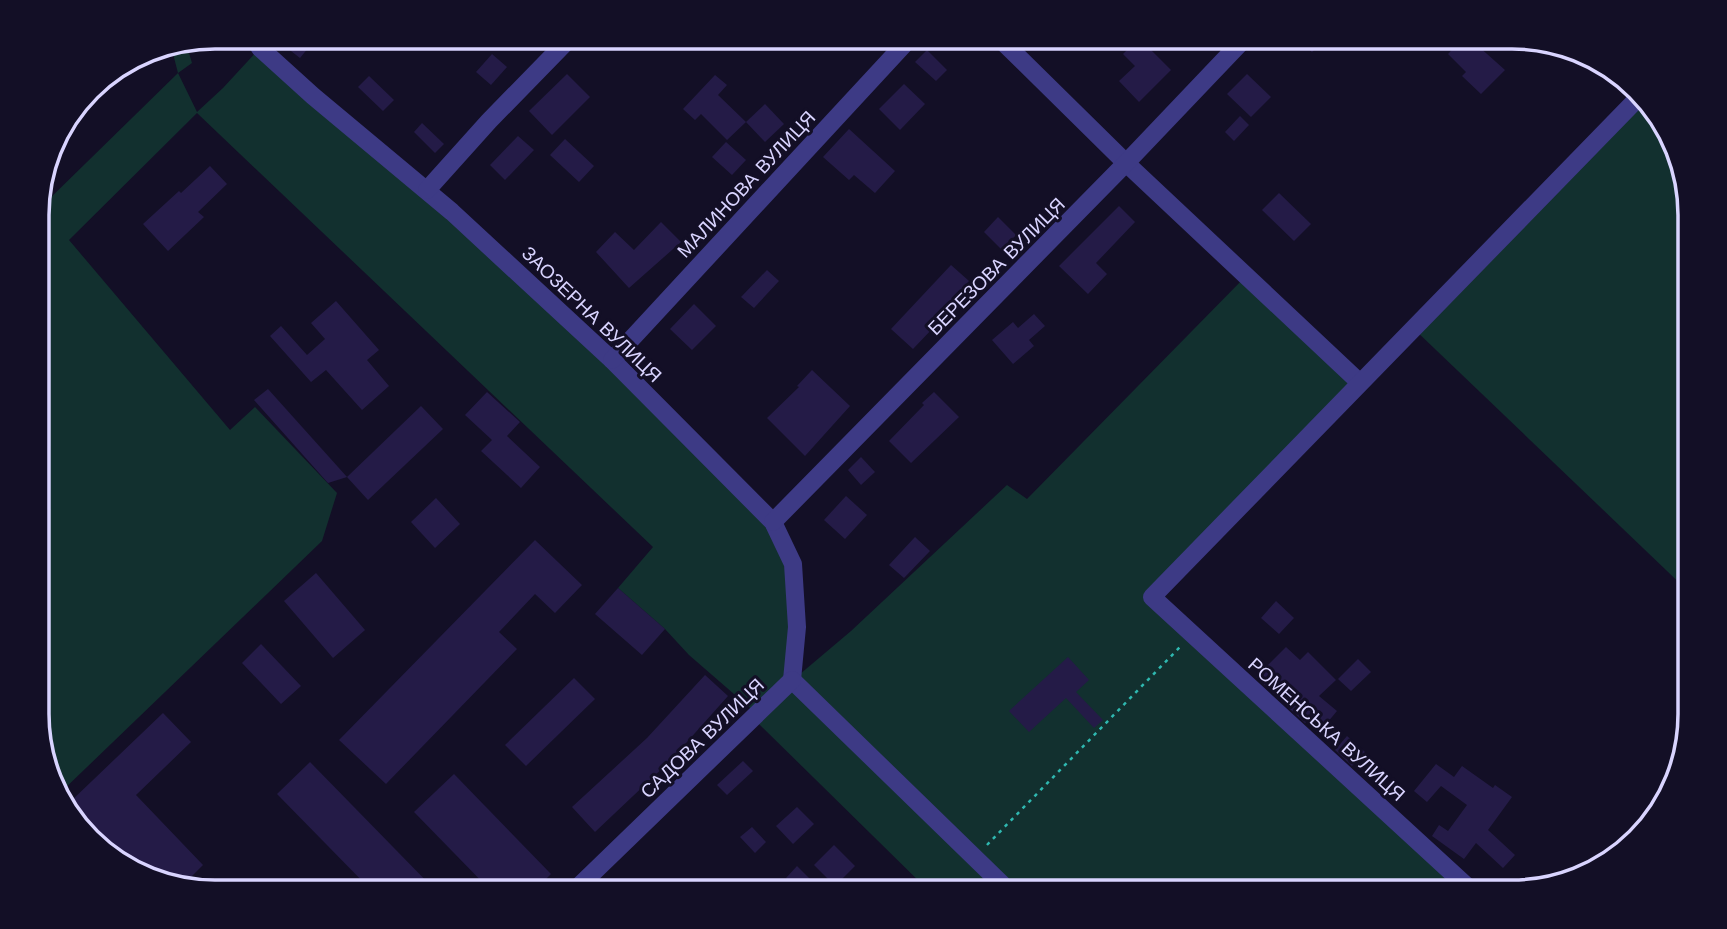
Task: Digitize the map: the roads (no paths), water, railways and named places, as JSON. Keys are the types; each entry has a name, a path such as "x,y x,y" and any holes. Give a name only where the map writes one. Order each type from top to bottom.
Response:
{"street":[{"name":"ЗАОЗЕРНА ВУЛИЦЯ","path":"261,49 313,96 428,190 612,360 773,522 793,564 797,626 792,680"},
{"path":"428,190 489,121 559,49"},
{"name":"МАЛИНОВА ВУЛИЦЯ","path":"612,360 900,49"},
{"path":"1011,49 1126,163 1357,380"},
{"name":"БЕРЕЗОВА ВУЛИЦЯ","path":"773,522 1235,49"},
{"name":"РОМЕНСЬКА ВУЛИЦЯ","path":"1461,880 1152,597 1634,103"},
{"name":"САДОВА ВУЛИЦЯ","path":"585,880 792,680 998,880"}]}
